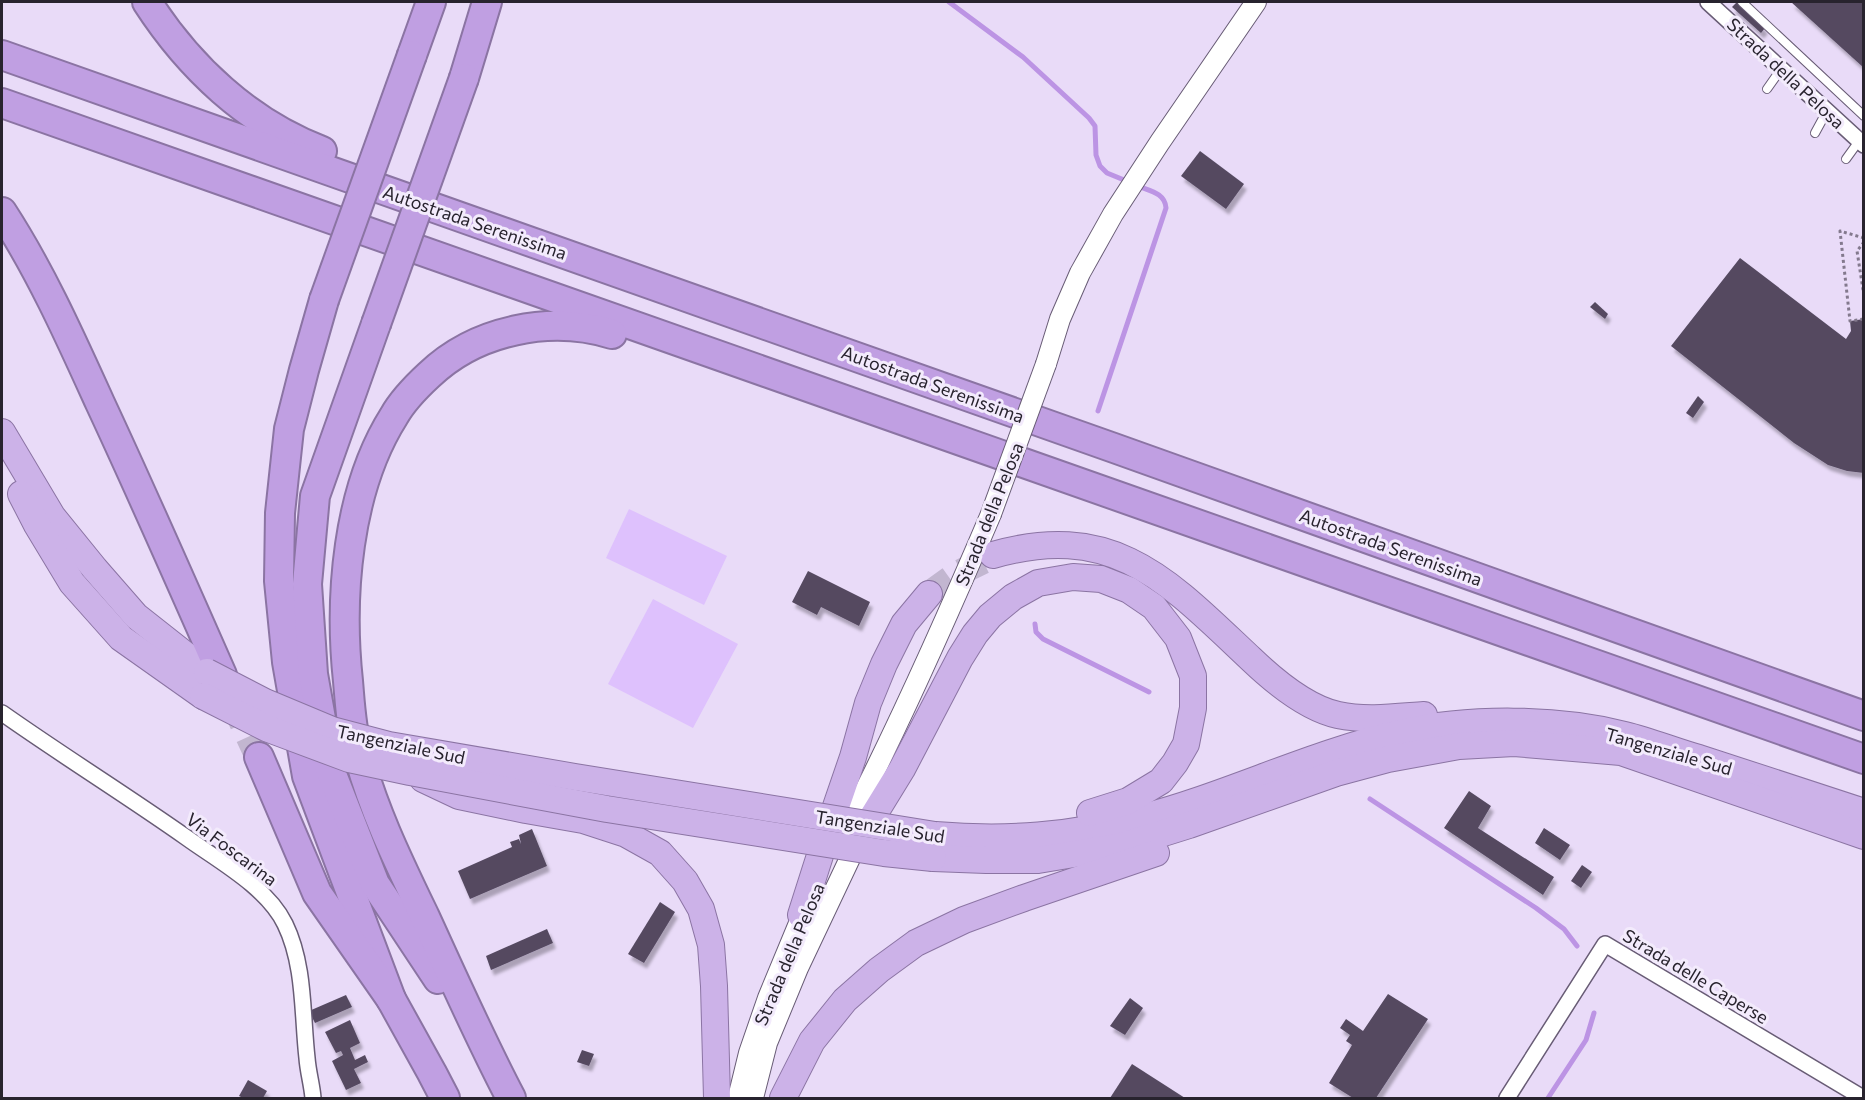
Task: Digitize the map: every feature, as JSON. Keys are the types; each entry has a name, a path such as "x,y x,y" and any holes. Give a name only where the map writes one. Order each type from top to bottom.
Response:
{"highway":[{"path":"147,2 183,51 217,85 258,117 298,141 1003,409"},
{"path":"391,999 307,776 286,662 280,593 280,513 290,429 324,300 430,2"},
{"path":"487,2 464,78 315,496 307,584 313,674 330,769 375,884 489,1056"},
{"name":"Autostrada Serenissima","path":"2,55 1863,716"},
{"path":"2,103 1863,759"},
{"path":"2,212 47,288 151,513 211,681"},
{"path":"511,1098 489,1056 402,869 374,801 356,747 346,668 344,612 347,565 364,484 379,444 405,400 447,360 497,336 522,329 547,326 589,328 1094,488"},
{"name":"Tangenziale Sud","path":"2,432 52,516 136,616 266,728 349,759 410,772 618,811 884,853 978,839 1065,834 1142,817 1332,752 1401,732 1467,724 1508,722 1543,723 1624,735 1863,812"},
{"name":"Tangenziale Sud","path":"2,456 37,525 72,583 121,638 211,681 332,730 389,745 587,779 934,847 986,860 1038,860 1122,846 1336,773 1388,759 1458,746 1514,743 1621,752 1863,836"},
{"path":"993,555 1020,548 1064,545 1093,548 1118,555 1150,571 1178,591 1275,682 1306,702 1336,715 1369,718 1502,709 1549,712 1588,721 1624,735"},
{"path":"859,839 898,777 975,634 990,616 1013,597 1038,583 1073,577 1101,579 1129,591 1154,607 1178,638 1192,676 1193,708 1186,744 1168,772 1161,781 1128,801 1081,816 1010,826 991,831 978,839"},
{"path":"801,915 853,757 868,703 904,624 929,594"},
{"path":"259,757 317,893 391,999 445,1098"},
{"path":"410,772 459,796 583,820 626,834 660,853 685,881 701,909 711,945 717,1098"},
{"path":"783,1098 812,1041 845,1000 879,970 916,943 964,920 1230,827 1286,801 1336,773"}],"street":[{"name":"Strada della Pelosa","path":"738,1098 768,998 801,915 886,751 950,611 991,514 1046,364 1060,319 1080,273 1113,214 1256,2"},
{"name":"Strada della Pelosa","path":"1708,2 1861,143"},
{"name":"Via Foscarina","path":"2,713 238,874 271,904 284,922 297,963 313,1098"},
{"name":"Strada della Pelosa","path":"859,839 886,751"},
{"name":"Tangenziale Sud","path":"767,1043 798,968 859,839"},
{"name":"Strada delle Caperse","path":"1507,1098 1605,944 1863,1098"},
{"name":"Strada della Pelosa","path":"753,1098 767,1043"}],"lane":[{"path":"1742,2 1863,116"},
{"path":"1767,89 1781,69"},
{"path":"1815,133 1827,111"},
{"path":"1846,159 1861,143"}],"path":[{"path":"1863,296 1857,251 1863,240 1840,231 1850,321 1863,319"}],"shaded area":[{"path":"629,509 727,556 704,605 606,558"},
{"path":"653,599 738,644 693,728 608,684"}],"building":[{"path":"1737,2 1765,28 1761,33 1732,7"},
{"path":"1791,2 1864,2 1864,68"},
{"path":"1200,151 1244,184 1226,209 1181,176"},
{"path":"1740,258 1846,339 1851,331 1850,321 1864,319 1864,473 1828,465 1794,443 1671,346"},
{"path":"1595,302 1608,314 1605,319 1590,307"},
{"path":"1698,396 1704,402 1693,418 1686,413"},
{"path":"808,571 870,602 859,626 821,607 817,615 792,602"},
{"path":"1469,791 1491,806 1478,828 1554,877 1543,895 1444,828"},
{"path":"1544,828 1570,845 1560,860 1535,843"},
{"path":"532,829 547,866 470,899 458,871 512,847 510,842 519,839 521,844 519,835"},
{"path":"1582,865 1592,872 1581,888 1571,881"},
{"path":"660,902 675,912 644,963 628,954"},
{"path":"547,929 553,943 491,970 486,956"},
{"path":"1388,994 1428,1019 1376,1098 1353,1098 1329,1083 1352,1045 1346,1041 1350,1035 1340,1028 1346,1019 1363,1031"},
{"path":"346,995 352,1007 315,1023 309,1011"},
{"path":"1130,998 1143,1008 1125,1035 1110,1026"},
{"path":"350,1020 360,1043 350,1048 355,1060 365,1055 368,1062 354,1069 361,1083 346,1090 332,1061 343,1055 341,1051 336,1053 325,1032"},
{"path":"582,1050 594,1054 589,1066 577,1062"},
{"path":"1132,1064 1185,1098 1110,1098"},
{"path":"248,1080 267,1091 263,1098 239,1096"}],"waterway":[{"path":"949,2 1023,57 1089,118 1095,126 1096,155 1100,166 1107,173 1129,182"},
{"path":"1098,411 1166,208 1160,196 1138,186"},
{"path":"1035,624 1036,632 1043,639 1149,692"},
{"path":"1370,799 1536,908 1564,929 1577,946"},
{"path":"1548,1098 1586,1040 1594,1013"}],"tunnel":[{"path":"929,594 957,574 983,561"},
{"path":"232,698 259,757"}]}
